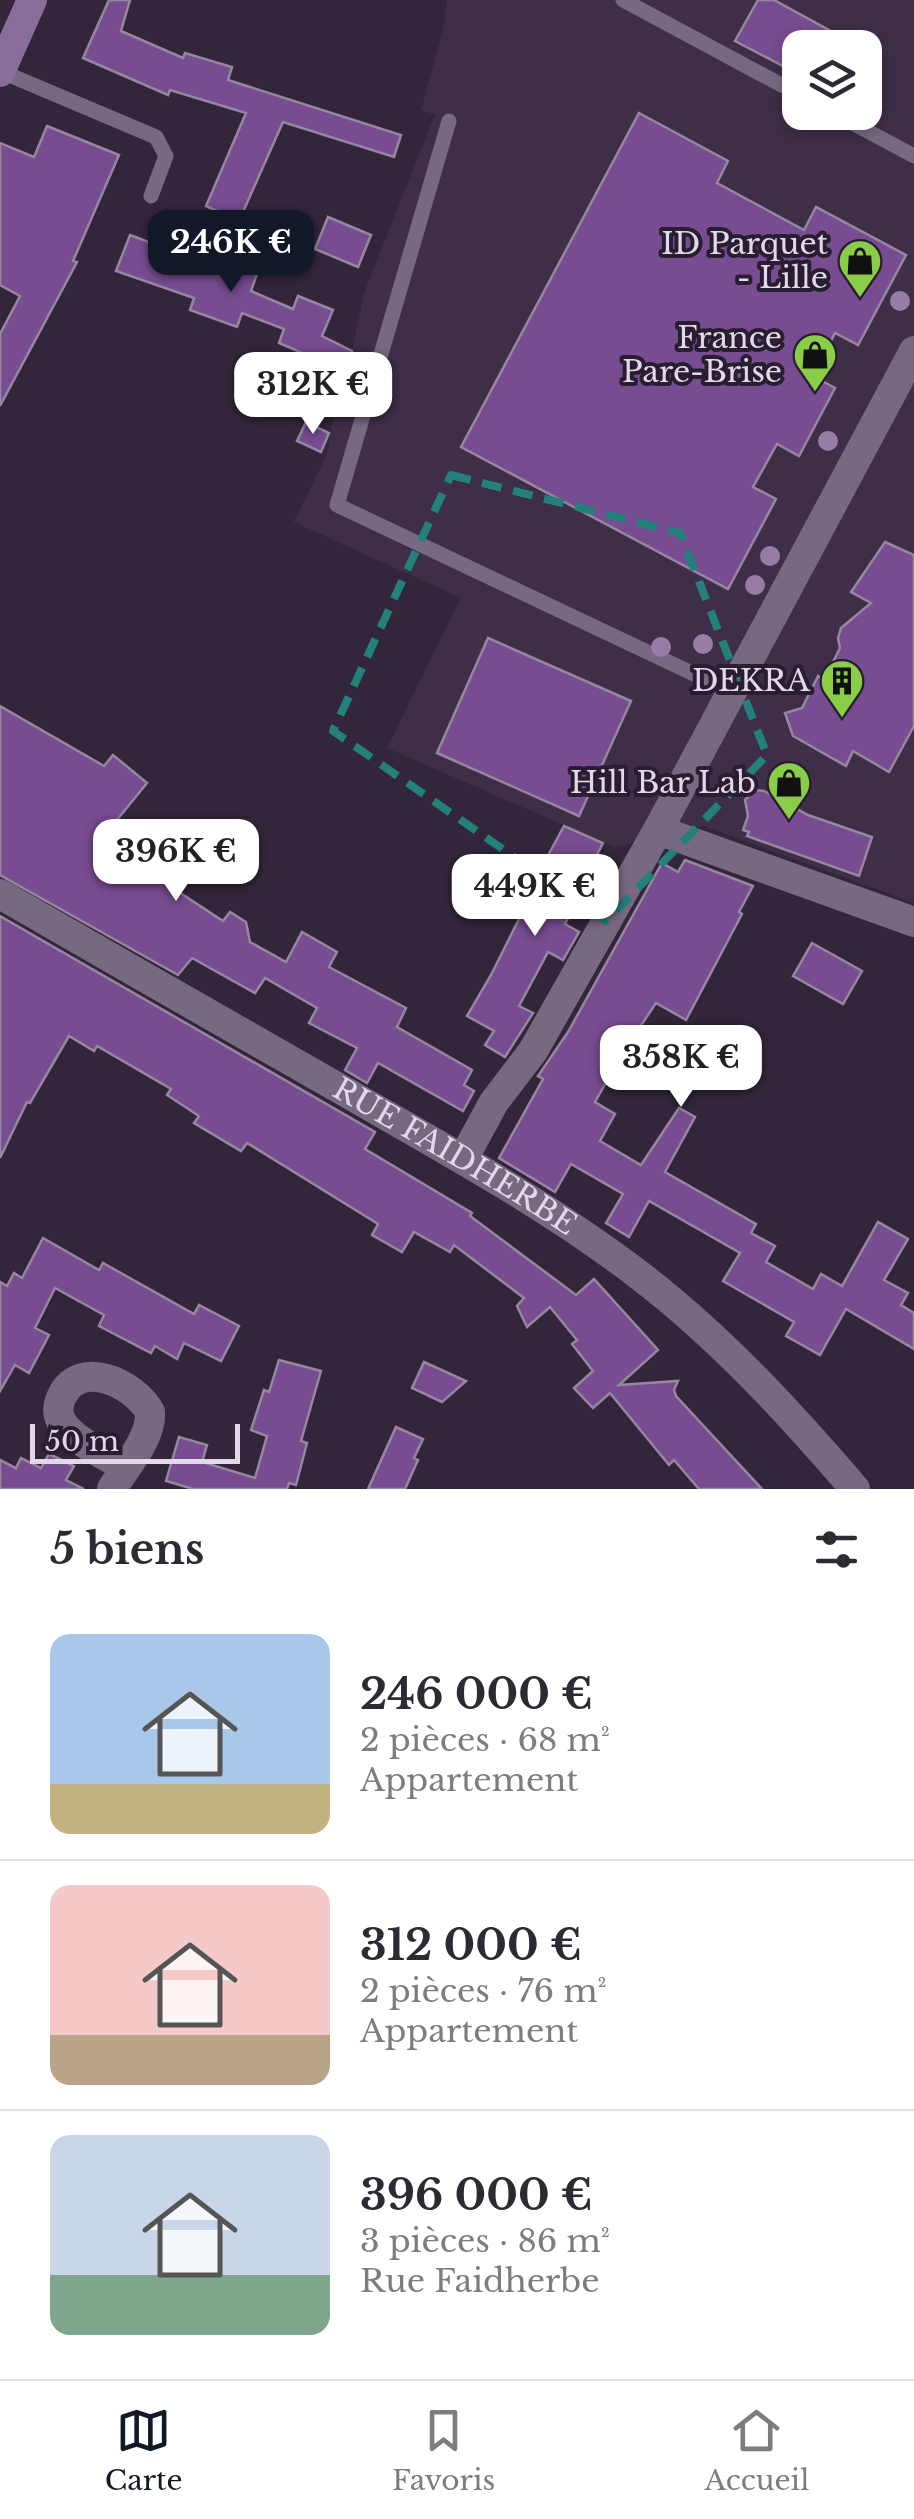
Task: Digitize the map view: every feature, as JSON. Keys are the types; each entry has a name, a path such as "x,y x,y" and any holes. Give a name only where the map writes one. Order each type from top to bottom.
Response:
{"street":[{"path":"0,71 32,0"},
{"path":"463,1159 494,1102 534,1050 658,830 914,350"},
{"path":"658,830 914,922"},
{"name":"RUE FAIDHERBE","path":"0,894 463,1159 570,1226 660,1292 745,1371 854,1489"}],"lane":[{"path":"622,0 782,85"},
{"path":"0,71 156,137 166,156 151,196"},
{"path":"448,120 337,505 734,692"},
{"path":"866,130 914,156"}],"highlighted area":[{"path":"451,475 680,533 767,755 606,921 333,731"}],"shaded area":[{"path":"447,0 914,0 914,903 704,826 614,847 387,748 461,598 294,522 327,454 342,370 352,351 364,293 435,115 421,110 446,18"}],"building":[{"path":"109,0 130,0 121,31 183,58 185,53 232,67 228,80 401,135 394,157 283,122 239,221 206,206 246,113 170,90 168,95 83,58"},
{"path":"758,0 774,0 829,30 782,30 782,66 735,41"},
{"path":"639,113 728,161 717,183 804,230 816,207 906,255 858,345 835,333 813,376 835,388 799,456 777,444 753,487 776,499 728,589 461,447"},
{"path":"47,126 119,155 73,261 77,262 0,406 0,334 20,296 0,285 0,143 34,157"},
{"path":"328,217 371,235 358,267 315,249"},
{"path":"130,235 159,246 163,237 257,274 251,291 293,309 298,296 333,310 322,336 352,351 342,370 279,343 284,329 242,313 237,327 190,310 194,298 116,271"},
{"path":"306,422 329,433 321,452 297,441"},
{"path":"885,542 914,555 914,726 889,772 853,751 846,766 793,736 785,713 802,708 818,676 824,680 840,648 841,628 871,603 851,592"},
{"path":"488,638 631,701 579,816 437,753"},
{"path":"0,706 104,766 113,755 147,783 103,837 153,875 223,921 230,912 246,922 250,942 286,962 302,932 337,952 329,967 406,1008 397,1027 472,1070 464,1085 474,1091 463,1111 378,1063 367,1083 345,1070 357,1048 309,1023 317,1008 265,978 255,993 192,958 178,975 0,875"},
{"path":"754,790 764,791 808,815 872,837 859,876 747,836 749,832 743,830 748,816 745,800"},
{"path":"564,826 603,843 566,914 569,916 565,924 579,932 563,960 548,952 519,1006 533,1013 505,1057 485,1045 494,1031 467,1016"},
{"path":"685,860 753,886 686,1020 656,1003 624,1051 595,1102 615,1114 600,1141 641,1165 679,1108 695,1117 665,1172 756,1224 751,1233 775,1246 766,1262 813,1289 821,1274 842,1286 878,1222 908,1239 884,1280 908,1293 901,1305 914,1313 914,1349 846,1309 820,1355 786,1336 794,1322 723,1281 740,1253 649,1201 629,1237 606,1223 623,1194 571,1164 555,1192 499,1158 543,1079 538,1076 568,1032 662,863 678,872"},
{"path":"0,916 375,1132 365,1149 472,1213 470,1216 576,1295 594,1279 658,1350 619,1385 678,1381 676,1396 762,1489 699,1489 674,1460 669,1465 610,1393 593,1408 574,1388 593,1371 572,1344 577,1340 550,1307 527,1327 517,1306 524,1298 454,1245 450,1252 414,1232 402,1252 372,1235 378,1224 247,1143 241,1151 194,1123 199,1116 167,1095 171,1089 97,1046 94,1051 69,1036 30,1103 27,1102 0,1158"},
{"path":"812,943 862,971 843,1004 793,976"},
{"path":"43,1238 99,1270 103,1263 194,1314 199,1305 239,1326 221,1361 184,1343 177,1359 155,1346 151,1353 99,1326 104,1315 55,1288 35,1328 49,1335 29,1373 15,1365 0,1391 0,1282 7,1286 14,1273 22,1278"},
{"path":"279,1360 321,1371 301,1441 307,1443 296,1485 289,1483 287,1489 193,1489 166,1481 179,1437 207,1445 202,1462 255,1478 267,1436 251,1430"},
{"path":"424,1362 466,1381 442,1402 412,1388"},
{"path":"396,1427 423,1439 405,1489 368,1489"},
{"path":"49,1454 74,1466 66,1480 84,1489 0,1489 0,1460 16,1468 21,1458 41,1468"}],"place":[{"name":"ID Parquet - Lille","path":"860,299"},
{"name":"France Pare-Brise","path":"815,393"},
{"name":"DEKRA","path":"842,719"},
{"name":"Hill Bar Lab","path":"789,821"}]}
